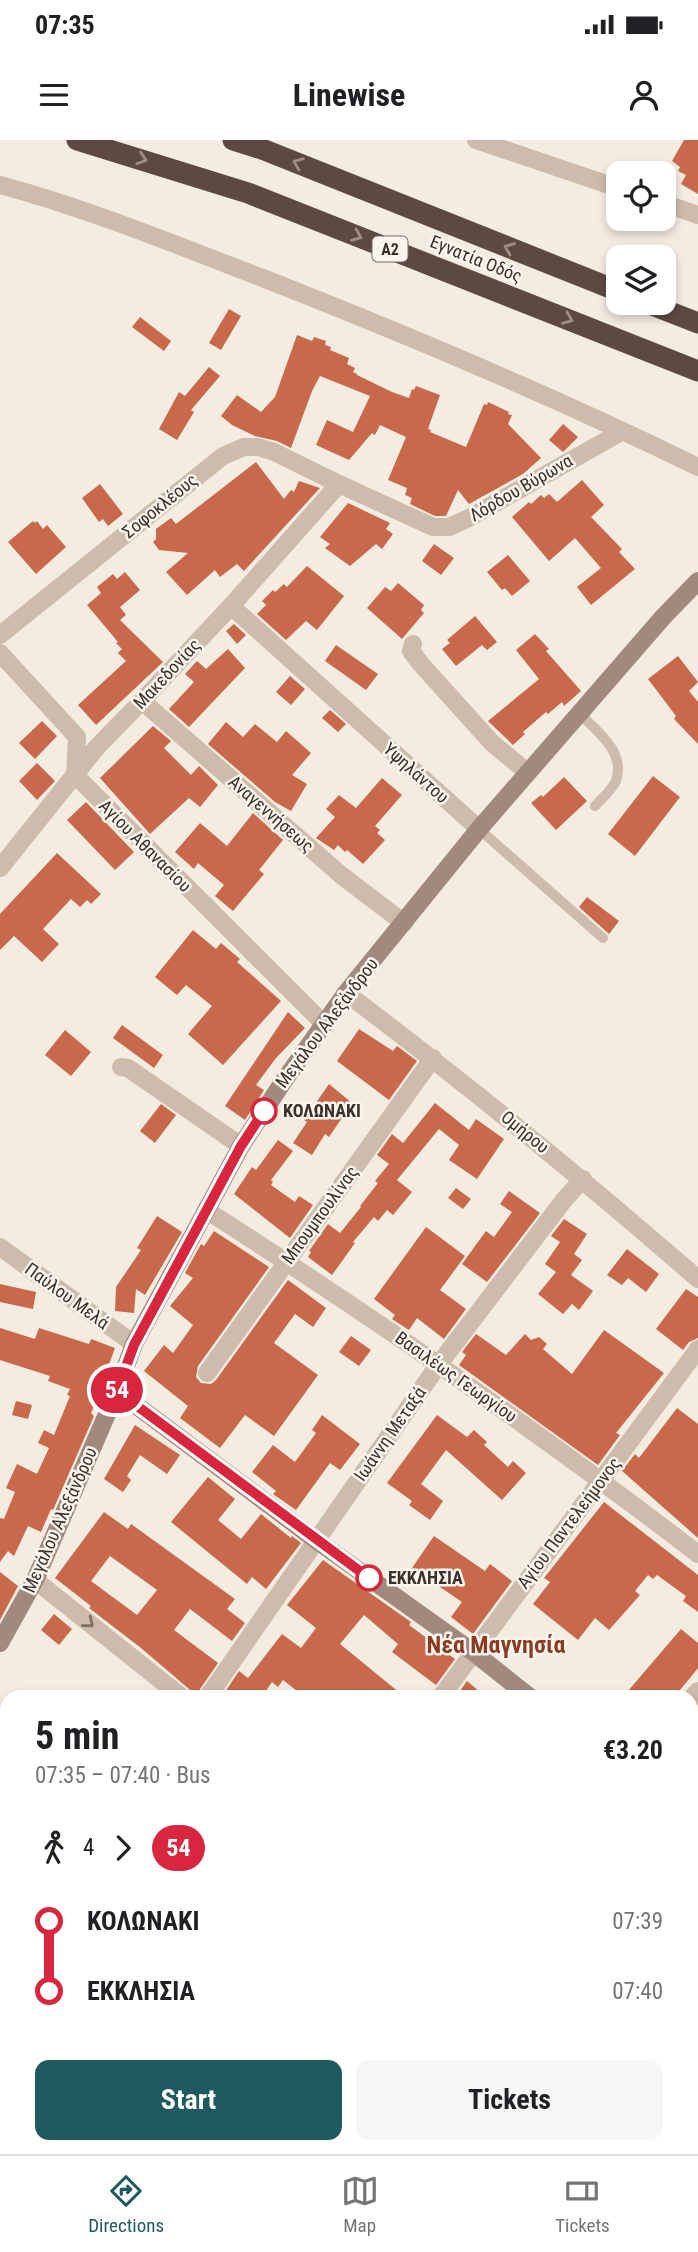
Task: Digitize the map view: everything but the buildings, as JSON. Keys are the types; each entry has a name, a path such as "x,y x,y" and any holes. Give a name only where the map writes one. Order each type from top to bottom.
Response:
{"highway":[{"name":"Εγνατία Οδός","path":"77,140 248,193 698,371"},
{"name":"Εγνατία Οδός","path":"233,140 262,149 606,286"},
{"path":"676,314 698,323"}],"street":[{"path":"476,140 606,184"},
{"path":"0,185 121,223 383,325 623,430 698,467"},
{"path":"676,207 698,215"},
{"name":"Λόρδου Βύρωνα","path":"339,484 433,527 449,527 623,430"},
{"name":"Σοφοκλέους","path":"0,635 223,456 244,447 258,447 339,484"},
{"name":"Μακεδονίας","path":"0,868 97,747 231,606 339,484"},
{"name":"Μεγάλου Αλεξάνδρου","path":"0,1643 36,1580 134,1345 241,1146 283,1082 346,993 479,829 664,616 698,581"},
{"name":"Υψηλάντου","path":"231,606 479,829"},
{"path":"413,644 411,651 420,663 492,743 527,772"},
{"path":"0,653 77,737 97,747"},
{"name":"Αναγεννήσεως","path":"142,701 341,875 404,923"},
{"path":"75,775 77,737"},
{"name":"Αγίου Αθανασίου","path":"75,775 324,1024"},
{"name":"Ομήρου","path":"346,993 433,1058 583,1179 698,1279"},
{"name":"Μπουμπουλίνας","path":"207,1373 433,1058"},
{"path":"121,1067 128,1068 241,1146"},
{"name":"Ιωάννη Μεταξά","path":"213,1690 439,1364 583,1179"},
{"name":"Βασιλέως Γεωργίου","path":"206,1210 439,1364 601,1480 698,1555"},
{"name":"Παύλου Μελά","path":"0,1247 134,1345"},
{"name":"Αγίου Παντελεήμονος","path":"446,1690 698,1349"},
{"path":"117,1391 521,1690"},
{"path":"36,1580 173,1690"}],"lane":[{"path":"579,713 610,745 619,761 615,783 595,806"},
{"name":"Υψηλάντου","path":"479,829 603,938"}],"bus line":[{"name":"54","path":"264,1111 241,1146 134,1345 117,1391 369,1578"}],"place":[{"name":"ΚΟΛΩΝΑΚΙ","path":"264,1111"},
{"name":"ΕΚΚΛΗΣΙΑ","path":"369,1578"}],"district":[{"name":"Νέα Μαγνησία","path":"496,1645"}]}
